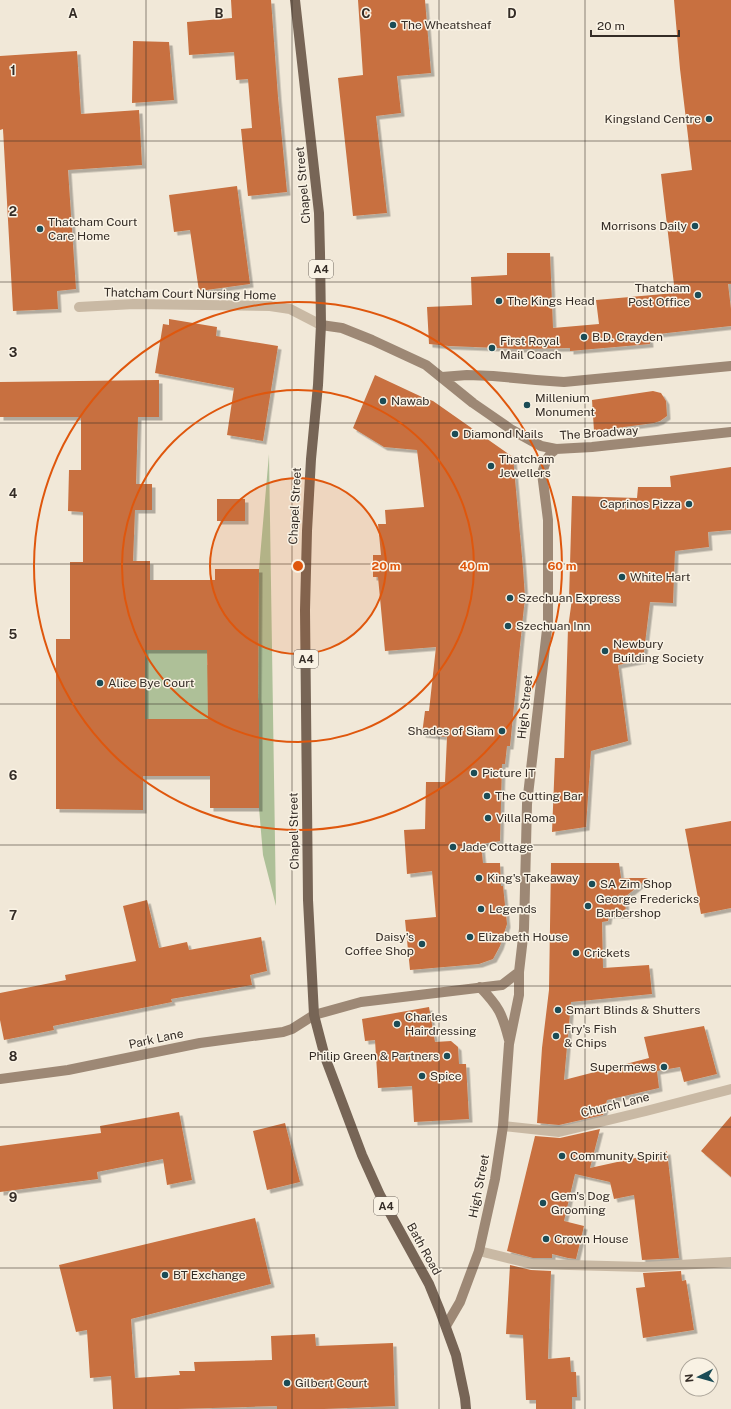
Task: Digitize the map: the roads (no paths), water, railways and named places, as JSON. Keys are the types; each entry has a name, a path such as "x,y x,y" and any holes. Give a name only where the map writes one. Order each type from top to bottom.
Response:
{"main road":[{"name":"Chapel Street","path":"295,0 319,213 321,325 318,385 310,459 305,610 308,900 314,1016"},
{"name":"Bath Road","path":"314,1016 325,1057 362,1156 380,1195 429,1284 446,1326 456,1355 466,1409"}],"street":[{"name":"Thatcham Court Nursing Home","path":"79,306 134,304 270,306 290,309 321,325"},
{"name":"The Broadway","path":"321,325 342,328 426,365 473,403 512,430 541,446 556,449 617,445 731,432"},
{"path":"442,377 467,375 493,376 564,382 731,366"},
{"name":"High Street","path":"446,1326 460,1302 479,1251 495,1179 503,1126 509,1044 519,995 519,972 524,929 527,804 548,621 548,520 542,473 546,461 551,453 556,449"},
{"path":"314,1016 361,1002 502,985 519,972"},
{"name":"High Street","path":"480,987 495,1002 503,1018 509,1044"},
{"name":"Park Lane","path":"0,1079 68,1070 200,1043 271,1035 292,1029 314,1016"},
{"name":"Church Lane","path":"503,1126 559,1132 646,1112 731,1089"},
{"path":"479,1251 532,1264 644,1267 731,1262"}],"place":[{"name":"The Wheatsheaf","path":"393,25"},
{"name":"Kingsland Centre","path":"709,119"},
{"name":"Morrisons Daily","path":"695,226"},
{"name":"Thatcham Court Care Home","path":"40,229"},
{"name":"Thatcham Post Office","path":"698,295"},
{"name":"The Kings Head","path":"499,301"},
{"name":"B.D. Crayden","path":"584,337"},
{"name":"First Royal Mail Coach","path":"492,348"},
{"name":"Nawab","path":"383,401"},
{"name":"Millenium Monument","path":"527,405"},
{"name":"Diamond Nails","path":"455,434"},
{"name":"Thatcham Jewellers","path":"491,466"},
{"name":"Caprinos Pizza","path":"689,504"},
{"name":"White Hart","path":"622,577"},
{"name":"Szechuan Express","path":"510,598"},
{"name":"Szechuan Inn","path":"508,626"},
{"name":"Newbury Building Society","path":"605,651"},
{"name":"Alice Bye Court","path":"100,683"},
{"name":"Shades of Siam","path":"502,731"},
{"name":"Picture IT","path":"474,773"},
{"name":"The Cutting Bar","path":"487,796"},
{"name":"Villa Roma","path":"488,818"},
{"name":"Jade Cottage","path":"453,847"},
{"name":"King's Takeaway","path":"479,878"},
{"name":"SA Zim Shop","path":"592,884"},
{"name":"George Fredericks Barbershop","path":"588,906"},
{"name":"Legends","path":"481,909"},
{"name":"Elizabeth House","path":"470,937"},
{"name":"Daisy's Coffee Shop","path":"422,944"},
{"name":"Crickets","path":"576,953"},
{"name":"Smart Blinds & Shutters","path":"558,1010"},
{"name":"Charles Hairdressing","path":"397,1024"},
{"name":"Fry's Fish & Chips","path":"556,1036"},
{"name":"Philip Green & Partners","path":"447,1056"},
{"name":"Supermews","path":"664,1067"},
{"name":"Spice","path":"422,1076"},
{"name":"Community Spirit","path":"562,1156"},
{"name":"Gem's Dog Grooming","path":"543,1203"},
{"name":"Crown House","path":"546,1239"},
{"name":"BT Exchange","path":"165,1275"},
{"name":"Gilbert Court","path":"287,1383"}]}
